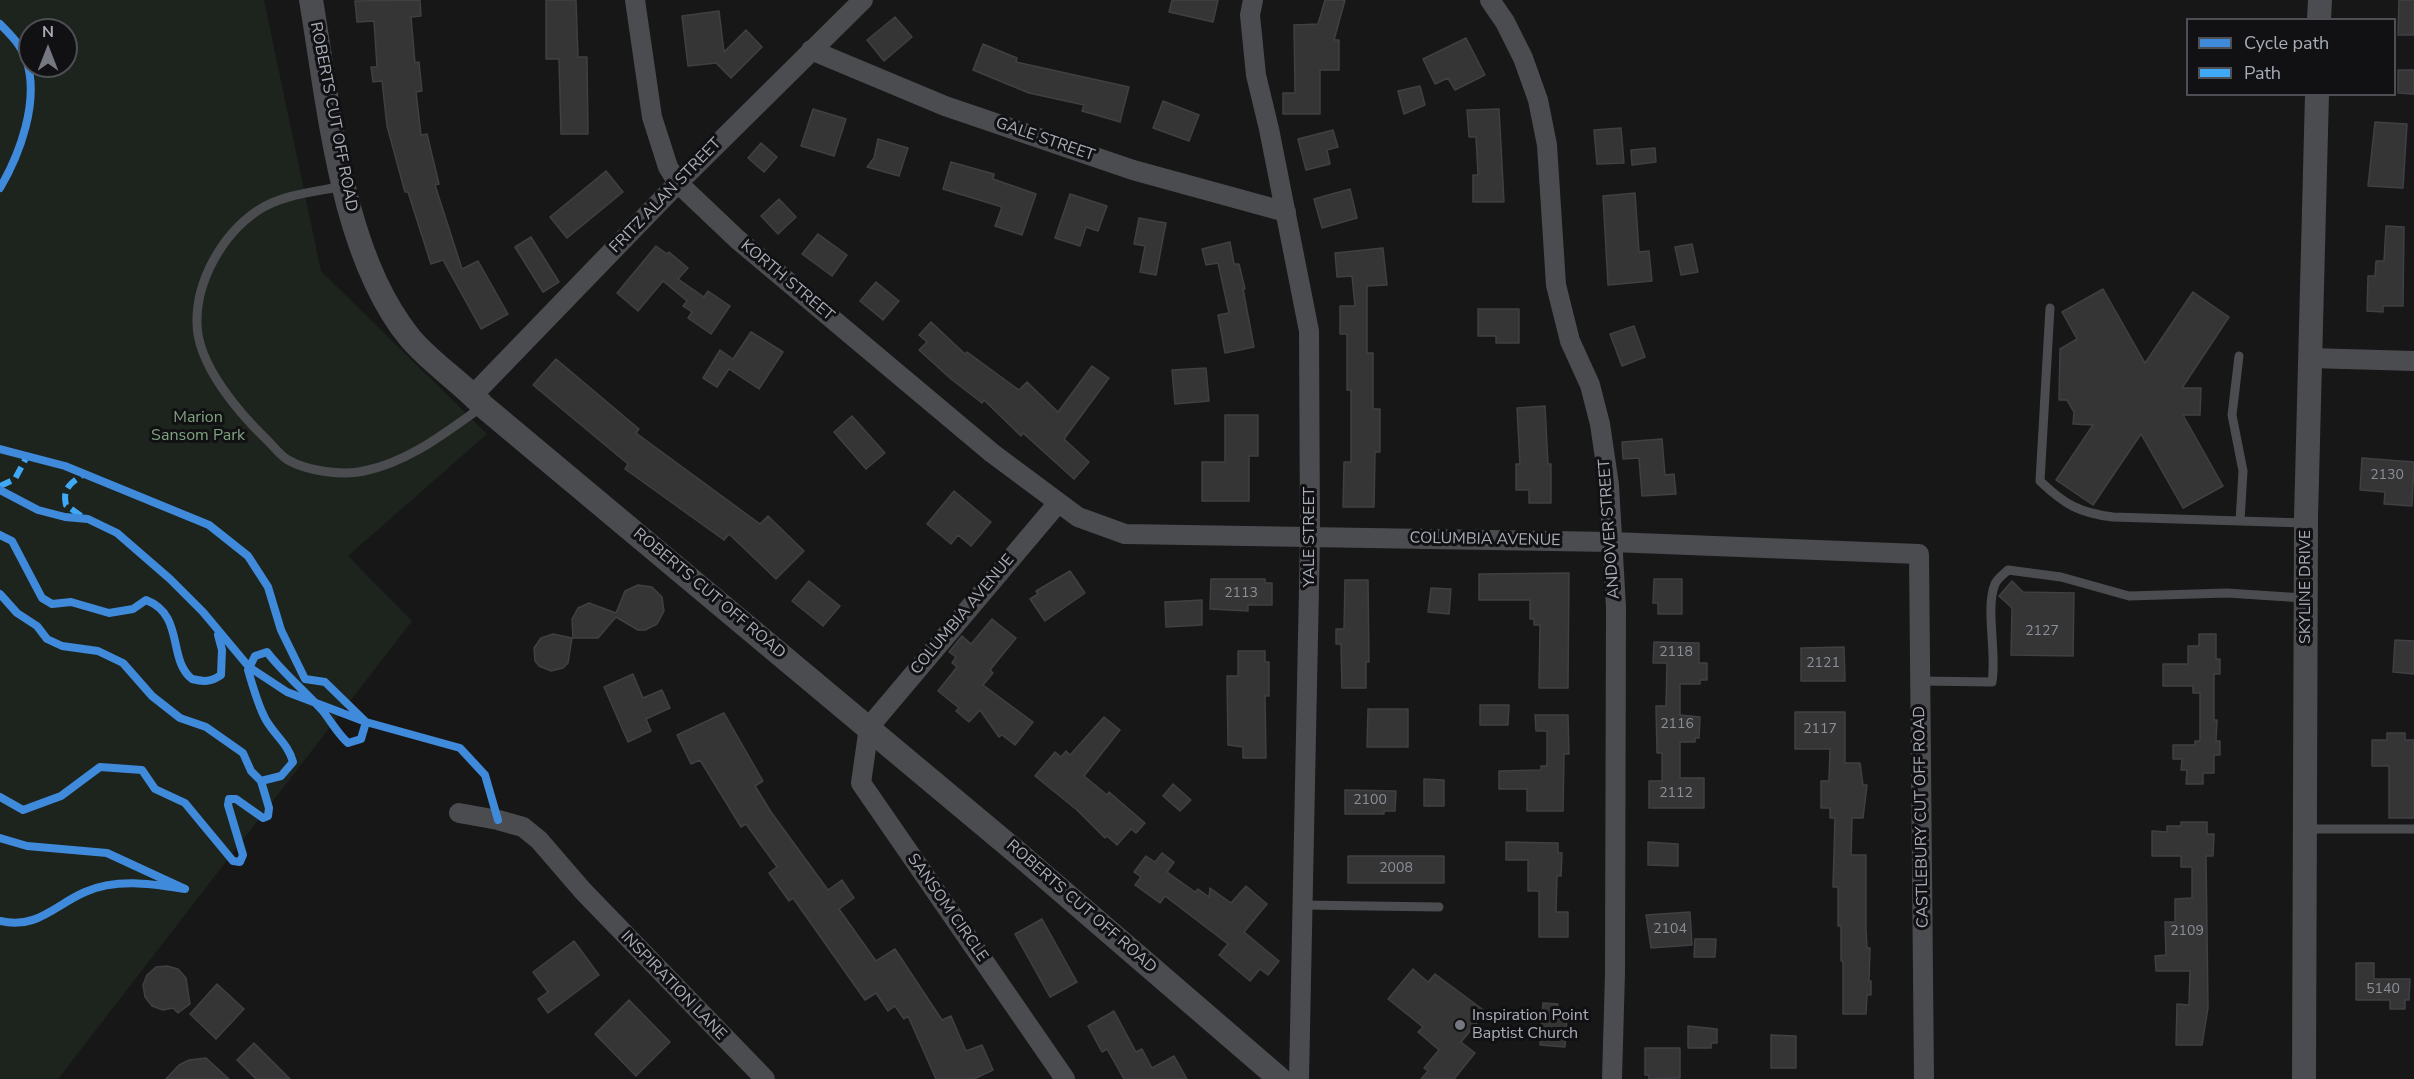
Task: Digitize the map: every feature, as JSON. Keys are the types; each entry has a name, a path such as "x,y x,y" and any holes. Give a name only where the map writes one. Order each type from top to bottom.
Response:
{"street":[{"name":"ROBERTS CUT OFF ROAD","path":"311,0 344,186 359,240 383,295 410,338 478,401 869,728 1280,1079"},
{"name":"KORTH STREET","path":"635,0 652,117 668,167 678,183 736,239 992,453 1052,499"},
{"name":"FRITZ ALAN STREET","path":"478,401 678,183 863,0"},
{"name":"YALE STREET","path":"1253,0 1250,15 1256,75 1309,331 1310,538 1299,1079"},
{"name":"ANDOVER STREET","path":"1490,0 1505,22 1523,58 1538,100 1547,145 1556,285 1570,341 1590,386 1600,424 1609,485 1616,607 1615,973 1612,1079"},
{"path":"2319,18 2320,0"},
{"name":"GALE STREET","path":"811,50 945,106 1133,170 1286,212"},
{"name":"SKYLINE DRIVE","path":"2304,1079 2306,523 2317,96"},
{"path":"2310,358 2414,361"},
{"name":"COLUMBIA AVENUE","path":"869,728 1052,499 1092,524 1125,534 1612,543 1919,555"},
{"name":"CASTLEBURY CUT OFF ROAD","path":"1919,555 1924,1079"},
{"name":"SANSOM CIRCLE","path":"869,728 861,783 1065,1079"},
{"name":"INSPIRATION LANE","path":"459,813 523,827 539,840 583,891 765,1079"}],"lane":[{"path":"344,186 284,198 257,211 220,249 202,282 196,324 210,370 244,417 288,460 323,471 363,472 421,450 478,401"},
{"path":"2050,308 2040,481 2062,502 2090,514 2113,517 2306,523"},
{"path":"2239,356 2232,415 2243,471 2240,521"},
{"path":"1920,681 1992,682 1995,665 1992,602 1995,583 2008,570 2061,577 2129,596 2227,593 2306,598"},
{"path":"2305,829 2414,829"},
{"path":"1303,905 1438,907"}],"green space":[{"name":"Marion Sansom Park","path":"0,0 264,0 321,271 487,434 348,556 412,621 58,1079 0,1079"}],"building":[{"path":"420,0 421,16 411,17 415,63 419,62 422,91 416,92 421,135 427,134 439,184 435,185 462,269 478,261 508,314 481,329 443,260 431,264 408,192 405,192 387,126 382,81 373,82 371,67 377,67 374,21 357,22 355,1"},
{"path":"546,0 576,0 578,57 587,57 588,134 561,134 559,59 546,59"},
{"path":"1172,0 1218,0 1213,22 1169,12"},
{"path":"1325,0 1345,0 1334,40 1339,40 1339,70 1320,70 1320,114 1283,114 1283,93 1295,93 1294,25 1318,24"},
{"path":"2399,0 2414,0 2414,35 2398,35"},
{"path":"719,11 724,52 746,30 762,47 731,78 716,63 688,66 682,16"},
{"path":"895,17 912,37 884,61 867,40"},
{"path":"1466,38 1485,75 1455,90 1448,78 1435,84 1423,59"},
{"path":"983,44 1017,58 1016,62 1129,87 1120,122 1082,111 1084,105 1029,93 973,70"},
{"path":"2398,70 2414,70 2414,94 2398,93"},
{"path":"1420,86 1425,105 1404,114 1398,91"},
{"path":"1163,101 1199,115 1189,141 1153,128"},
{"path":"813,109 846,119 834,156 801,146"},
{"path":"1499,109 1504,202 1473,202 1473,175 1478,175 1476,137 1469,137 1467,110"},
{"path":"2375,122 2407,124 2403,188 2368,186"},
{"path":"1621,128 1624,163 1597,164 1594,130"},
{"path":"1333,130 1338,147 1327,150 1330,164 1306,170 1298,139"},
{"path":"878,139 908,148 899,176 867,167 874,158"},
{"path":"761,143 777,157 764,172 748,158"},
{"path":"1655,148 1656,162 1632,165 1631,150"},
{"path":"951,162 994,174 993,179 1036,194 1022,235 995,226 1002,207 943,189"},
{"path":"606,171 623,192 567,238 550,217"},
{"path":"1350,189 1357,218 1322,228 1314,199"},
{"path":"1635,193 1639,252 1649,251 1652,281 1608,285 1603,196"},
{"path":"1070,194 1107,206 1098,231 1086,227 1080,246 1055,238"},
{"path":"779,199 796,217 778,234 761,216"},
{"path":"1139,218 1166,223 1156,275 1140,272 1145,246 1134,244"},
{"path":"2386,226 2404,227 2403,306 2383,306 2383,312 2367,311 2368,276 2375,276 2376,261 2384,261"},
{"path":"818,234 847,255 832,276 802,254"},
{"path":"531,237 559,282 543,292 515,247"},
{"path":"1230,242 1234,264 1239,264 1245,289 1243,289 1254,347 1225,353 1218,315 1229,313 1218,263 1206,265 1202,249"},
{"path":"1692,244 1698,272 1681,275 1675,247"},
{"path":"656,246 667,254 669,252 688,268 678,279 704,297 708,291 730,306 711,334 688,318 692,312 683,306 687,301 663,281 638,311 617,293"},
{"path":"1383,248 1387,285 1367,286 1367,353 1373,353 1373,409 1380,409 1380,452 1375,452 1374,507 1343,507 1344,462 1351,462 1351,390 1347,390 1347,334 1340,334 1340,306 1355,306 1352,276 1337,277 1335,253"},
{"path":"876,282 899,301 883,320 860,301"},
{"path":"2103,289 2145,363 2193,292 2229,317 2182,388 2201,388 2200,415 2183,415 2223,486 2183,508 2141,434 2093,505 2056,480 2093,425 2073,424 2074,412 2067,400 2059,400 2060,349 2077,339 2062,312"},
{"path":"1478,309 1519,309 1519,343 1496,343 1496,336 1478,336"},
{"path":"931,322 965,354 967,352 1019,390 1027,382 1058,412 1092,366 1109,378 1064,439 1089,462 1074,479 1023,433 1021,436 984,400 982,403 919,350 927,342 919,335"},
{"path":"1634,326 1645,357 1622,366 1610,334"},
{"path":"751,332 783,352 759,389 729,369 717,387 703,378 720,350 733,359"},
{"path":"556,359 639,429 636,433 760,524 768,516 804,551 776,579 729,534 724,540 625,469 628,464 533,385"},
{"path":"1206,368 1209,401 1175,404 1172,370"},
{"path":"1545,406 1548,464 1551,464 1551,503 1529,503 1529,490 1516,490 1516,464 1520,464 1517,408"},
{"path":"1225,415 1258,415 1258,456 1249,456 1249,501 1202,501 1202,462 1225,462"},
{"path":"852,416 885,453 866,469 834,432"},
{"path":"1662,439 1665,475 1674,474 1676,494 1642,496 1639,458 1623,459 1622,442"},
{"path":"2362,458 2414,462 2412,506 2384,504 2385,492 2360,490"},
{"path":"954,491 991,522 971,546 958,535 951,544 927,524"},
{"path":"1070,571 1085,593 1045,621 1030,599 1038,594 1036,591"},
{"path":"1569,573 1568,688 1539,688 1540,625 1534,625 1534,619 1530,619 1530,600 1479,600 1479,574"},
{"path":"1211,579 1265,579 1265,583 1272,583 1272,605 1248,605 1248,611 1210,609"},
{"path":"1654,579 1682,579 1682,614 1658,614 1658,603 1653,603"},
{"path":"1345,580 1368,580 1369,662 1366,662 1366,688 1342,688 1341,644 1336,644 1336,629 1344,629"},
{"path":"809,581 840,606 823,626 792,601"},
{"path":"2012,581 2023,592 2074,593 2073,656 2011,655 2012,608 1999,596"},
{"path":"638,585 652,587 662,597 664,611 657,624 645,630 638,630 616,617 598,638 573,638 572,619 578,608 589,603 616,613 625,591"},
{"path":"1431,588 1451,589 1449,614 1428,612"},
{"path":"1202,600 1202,625 1166,627 1165,602"},
{"path":"992,619 1016,638 990,670 993,673 983,685 1033,722 1015,745 1002,735 999,737 980,710 969,722 956,711 959,708 938,691 957,667 952,663 956,657 949,652 962,636 971,644"},
{"path":"553,634 572,638 568,663 563,668 551,671 539,666 535,661 534,648 541,638"},
{"path":"2199,634 2216,634 2216,659 2220,659 2220,674 2214,674 2214,720 2217,720 2216,741 2220,741 2220,755 2214,755 2214,773 2203,773 2203,784 2186,784 2187,770 2181,770 2182,759 2173,759 2173,745 2195,745 2195,741 2200,741 2200,693 2193,693 2193,686 2163,686 2163,664 2188,664 2188,646 2199,646"},
{"path":"2395,640 2414,641 2414,674 2393,672"},
{"path":"1654,642 1699,643 1699,663 1707,663 1707,680 1700,680 1700,684 1680,684 1680,715 1700,717 1699,738 1695,738 1695,742 1680,742 1680,778 1704,778 1704,808 1649,808 1649,781 1662,781 1662,753 1657,753 1656,706 1666,706 1667,663 1653,663"},
{"path":"1844,647 1845,681 1801,681 1801,648"},
{"path":"1238,651 1265,651 1265,662 1269,662 1269,696 1265,696 1266,758 1243,758 1243,747 1228,745 1227,676 1238,676"},
{"path":"633,674 643,698 662,690 670,708 646,719 651,731 628,742 604,687"},
{"path":"1480,705 1509,705 1508,725 1480,725"},
{"path":"1368,709 1408,709 1408,747 1367,747"},
{"path":"1795,712 1845,712 1845,763 1860,763 1863,785 1867,785 1863,818 1852,818 1851,855 1866,855 1866,929 1867,948 1870,948 1871,995 1867,995 1866,1014 1843,1014 1843,961 1841,961 1841,926 1838,926 1838,887 1833,887 1835,818 1830,818 1830,808 1821,808 1821,781 1829,781 1830,749 1795,749"},
{"path":"724,713 763,781 755,786 771,812 828,890 842,880 854,898 839,909 876,961 895,949 942,1020 951,1016 966,1051 982,1045 993,1070 974,1079 936,1079 908,1016 904,1019 895,1006 888,1011 876,993 865,1000 793,898 789,901 769,873 777,867 746,824 741,827 700,760 691,764 677,735"},
{"path":"1535,715 1568,715 1569,754 1564,754 1563,811 1527,811 1527,789 1499,789 1499,771 1541,770 1541,766 1547,766 1547,731 1536,731"},
{"path":"1104,717 1120,730 1084,776 1107,795 1109,792 1145,823 1136,833 1131,829 1117,845 1107,836 1105,838 1077,810 1035,776 1055,752 1061,757 1066,751 1070,755"},
{"path":"2387,733 2405,733 2405,740 2414,740 2414,818 2389,818 2389,766 2372,766 2372,740 2387,740"},
{"path":"1424,779 1444,780 1444,806 1424,806"},
{"path":"1173,784 1191,800 1180,811 1163,796"},
{"path":"1345,790 1396,791 1395,811 1384,811 1384,814 1345,814"},
{"path":"2181,822 2207,822 2207,834 2214,834 2213,856 2206,856 2208,1008 2202,1045 2176,1045 2177,1004 2189,1005 2190,971 2156,971 2155,956 2166,955 2165,922 2175,922 2175,899 2192,898 2192,867 2181,867 2181,856 2152,856 2152,831 2167,832 2167,826 2181,826"},
{"path":"1506,842 1558,843 1558,853 1562,853 1561,876 1557,876 1556,912 1568,912 1568,937 1539,937 1539,891 1528,891 1528,860 1506,860"},
{"path":"1648,842 1678,844 1678,866 1648,865"},
{"path":"1162,853 1174,862 1167,872 1195,892 1198,889 1209,897 1210,888 1231,903 1246,886 1267,904 1244,932 1279,961 1268,975 1260,969 1250,981 1219,955 1228,944 1165,896 1160,903 1135,885 1141,877 1134,872 1146,856 1155,862"},
{"path":"1348,856 1444,856 1444,883 1348,883"},
{"path":"1690,912 1692,945 1651,948 1646,915"},
{"path":"1042,919 1077,982 1050,997 1015,934"},
{"path":"1695,939 1716,939 1715,957 1694,957"},
{"path":"574,941 599,975 548,1013 538,999 548,992 533,972"},
{"path":"2356,963 2374,963 2374,979 2410,979 2409,1000 2405,1000 2405,1009 2390,1009 2390,1000 2356,1000"},
{"path":"167,966 178,969 186,978 190,1004 178,1013 173,1008 163,1010 152,1006 145,997 143,985 147,975 156,967"},
{"name":"Inspiration Point Baptist Church","path":"1413,969 1428,982 1435,974 1486,1012 1461,1042 1475,1053 1454,1079 1421,1079 1428,1071 1424,1068 1439,1050 1418,1032 1423,1027 1388,999"},
{"path":"217,984 244,1009 216,1039 190,1014"},
{"path":"629,1000 670,1042 636,1076 595,1034"},
{"path":"1543,1003 1558,1004 1557,1019 1567,1019 1565,1047 1540,1045"},
{"path":"1114,1011 1136,1052 1142,1049 1152,1068 1174,1056 1187,1079 1124,1079 1107,1049 1102,1052 1088,1026"},
{"path":"1688,1026 1717,1029 1717,1043 1711,1043 1711,1048 1688,1048"},
{"path":"1771,1035 1796,1036 1796,1068 1771,1068"},
{"path":"254,1043 290,1079 256,1079 237,1060"},
{"path":"1645,1048 1680,1048 1680,1078 1649,1079 1649,1075 1645,1075"},
{"path":"206,1058 229,1079 166,1079 179,1065 189,1060"}],"marked path":[{"path":"0,486 15,479 26,458"},
{"path":"81,516 66,505 65,494 72,483 84,474"}],"cycle path":[{"path":"0,24 16,41 25,56 31,94 26,127 14,160 0,188"},
{"path":"0,449 65,466 209,525 248,556 268,587 281,630 305,679 325,682 366,722 361,739 348,743 322,710 267,652 255,656 248,670 257,698 266,720 291,755 293,762 281,776 261,781 251,771 243,753 206,727 180,718 152,696 123,663 98,651 62,646 47,639 37,626 17,613 0,594"},
{"path":"0,490 38,510 65,517 88,519 117,533 170,579 203,612 249,667 287,692 366,722 460,748 485,775 498,820"},
{"path":"0,535 12,541 42,598 52,604 71,602 109,613 133,609 146,600 158,607 171,626 180,660 184,670 192,679 207,681 221,675 222,650 218,635"},
{"path":"0,797 23,810 61,796 100,767 142,770 155,789 185,803 233,861 240,862 243,855 228,805 229,799 236,799 263,818 268,816 269,808 261,781"},
{"path":"0,838 27,846 107,853 185,889 135,883 109,885 74,897 35,919 13,923 0,921"}],"place":[{"name":"Inspiration Point Baptist Church","path":"1460,1025"}]}
